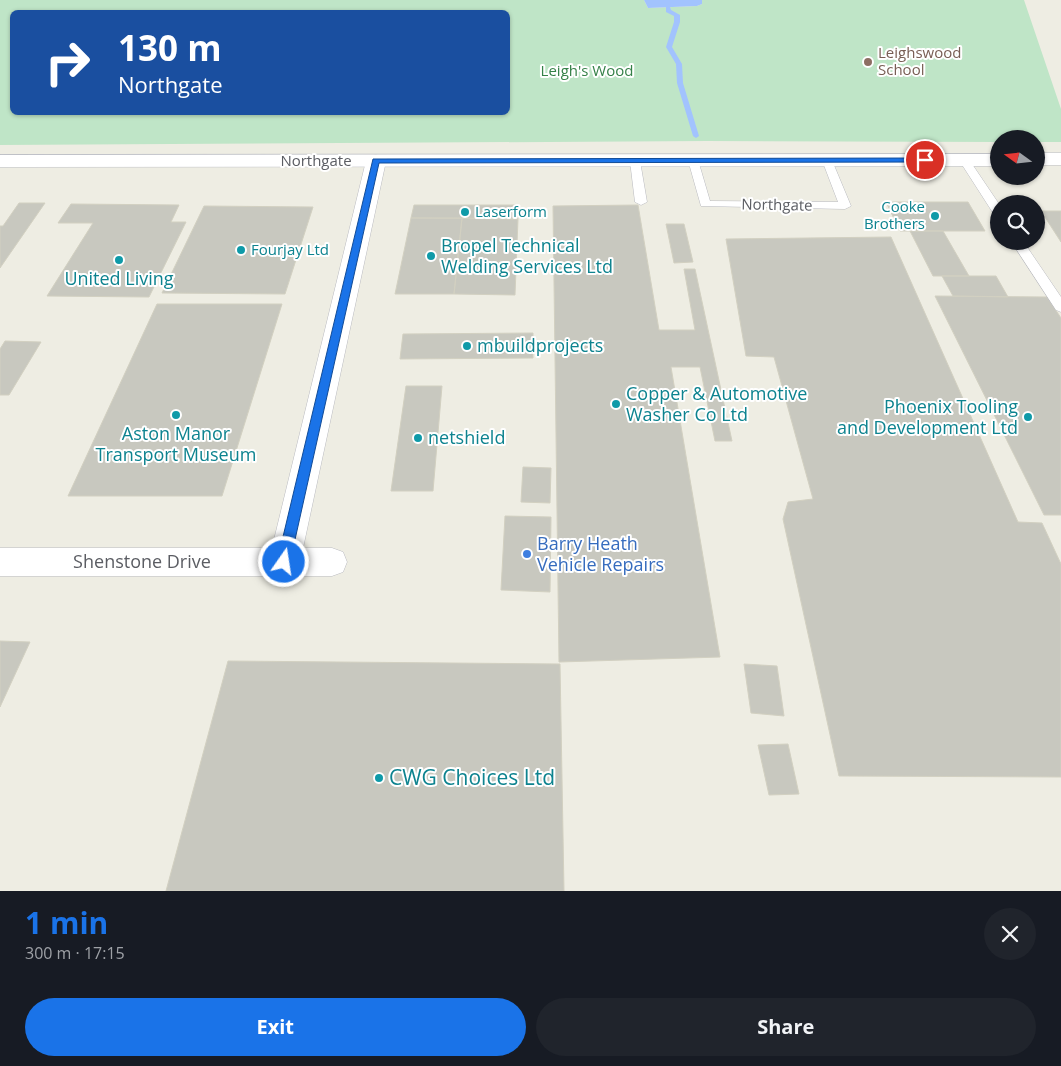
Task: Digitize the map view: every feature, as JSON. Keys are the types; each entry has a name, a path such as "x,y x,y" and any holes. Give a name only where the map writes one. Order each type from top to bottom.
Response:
{"main road":[{"path":"1045,159 1061,159"},
{"name":"Northgate","path":"0,161 990,160"},
{"path":"284,562 376,161"},
{"name":"Shenstone Drive","path":"0,562 332,562"}],"lane":[{"path":"635,160 641,202"},
{"name":"Northgate","path":"693,160 705,204 845,206 827,160"},
{"path":"964,160 990,199"},
{"path":"1023,250 1061,307"}],"green space":[{"name":"Leigh's Wood","path":"0,0 644,0 648,8 697,6 702,4 702,0 1024,0 1061,109 1061,142 1045,142 1045,130 990,130 990,142 707,141 0,145"}],"water":[{"path":"644,0 702,0 702,4 697,6 648,8"}],"building":[{"name":"Cooke Brothers","path":"886,202 968,202 985,231 900,231"},
{"path":"19,203 45,203 0,268 0,226 3,226"},
{"name":"United Living","path":"71,204 179,205 171,222 186,222 149,297 47,296 93,223 58,223"},
{"name":"Laserform","path":"414,205 518,205 518,219 411,218"},
{"name":"Copper & Automotive Washer Co Ltd","path":"638,205 659,330 695,330 684,269 695,269 732,441 715,441 700,367 671,367 720,657 559,662 553,206"},
{"name":"Fourjay Ltd","path":"204,206 313,207 285,294 162,293"},
{"path":"1045,211 1061,211 1061,242 1045,217"},
{"name":"Bropel Technical Welding Services Ltd","path":"411,218 462,218 454,294 395,294"},
{"path":"462,218 518,219 515,295 454,294"},
{"path":"666,224 684,224 693,262 674,263"},
{"path":"910,231 943,231 969,276 933,276"},
{"path":"891,237 1018,522 1042,523 1061,564 1061,777 839,776 783,519 788,502 813,499 774,357 746,356 726,239"},
{"path":"942,276 996,276 1008,297 953,296"},
{"name":"Phoenix Tooling and Development Ltd","path":"935,296 1047,297 1061,318 1061,515 1044,515"},
{"name":"Aston Manor Transport Museum","path":"157,304 282,304 222,496 68,496"},
{"name":"mbuildprojects","path":"533,333 533,358 400,359 403,334"},
{"path":"5,341 41,342 9,395 0,395 0,349"},
{"name":"netshield","path":"406,386 442,386 433,491 391,491"},
{"path":"523,467 551,468 550,503 521,502"},
{"name":"Barry Heath Vehicle Repairs","path":"505,516 551,517 550,592 501,590"},
{"path":"0,641 30,642 0,707"},
{"name":"CWG Choices Ltd","path":"228,661 560,664 564,891 166,891"},
{"path":"744,664 777,666 784,716 751,713"},
{"path":"788,744 799,794 769,795 758,745"}],"waterway":[{"path":"668,8 668,11 677,15 677,22 669,47 679,64 680,83 696,136"}],"place":[{"name":"Leighswood School","path":"868,62"},
{"name":"Laserform","path":"465,212"},
{"name":"Cooke Brothers","path":"935,216"},
{"name":"Fourjay Ltd","path":"241,250"},
{"name":"Bropel Technical Welding Services Ltd","path":"431,256"},
{"name":"United Living","path":"119,260"},
{"name":"mbuildprojects","path":"467,346"},
{"name":"Copper & Automotive Washer Co Ltd","path":"616,404"},
{"name":"Aston Manor Transport Museum","path":"176,415"},
{"name":"Phoenix Tooling and Development Ltd","path":"1028,417"},
{"name":"netshield","path":"418,438"},
{"name":"Barry Heath Vehicle Repairs","path":"527,554"},
{"name":"CWG Choices Ltd","path":"379,778"}],"route":[{"path":"284,562 376,161 925,160"}]}
